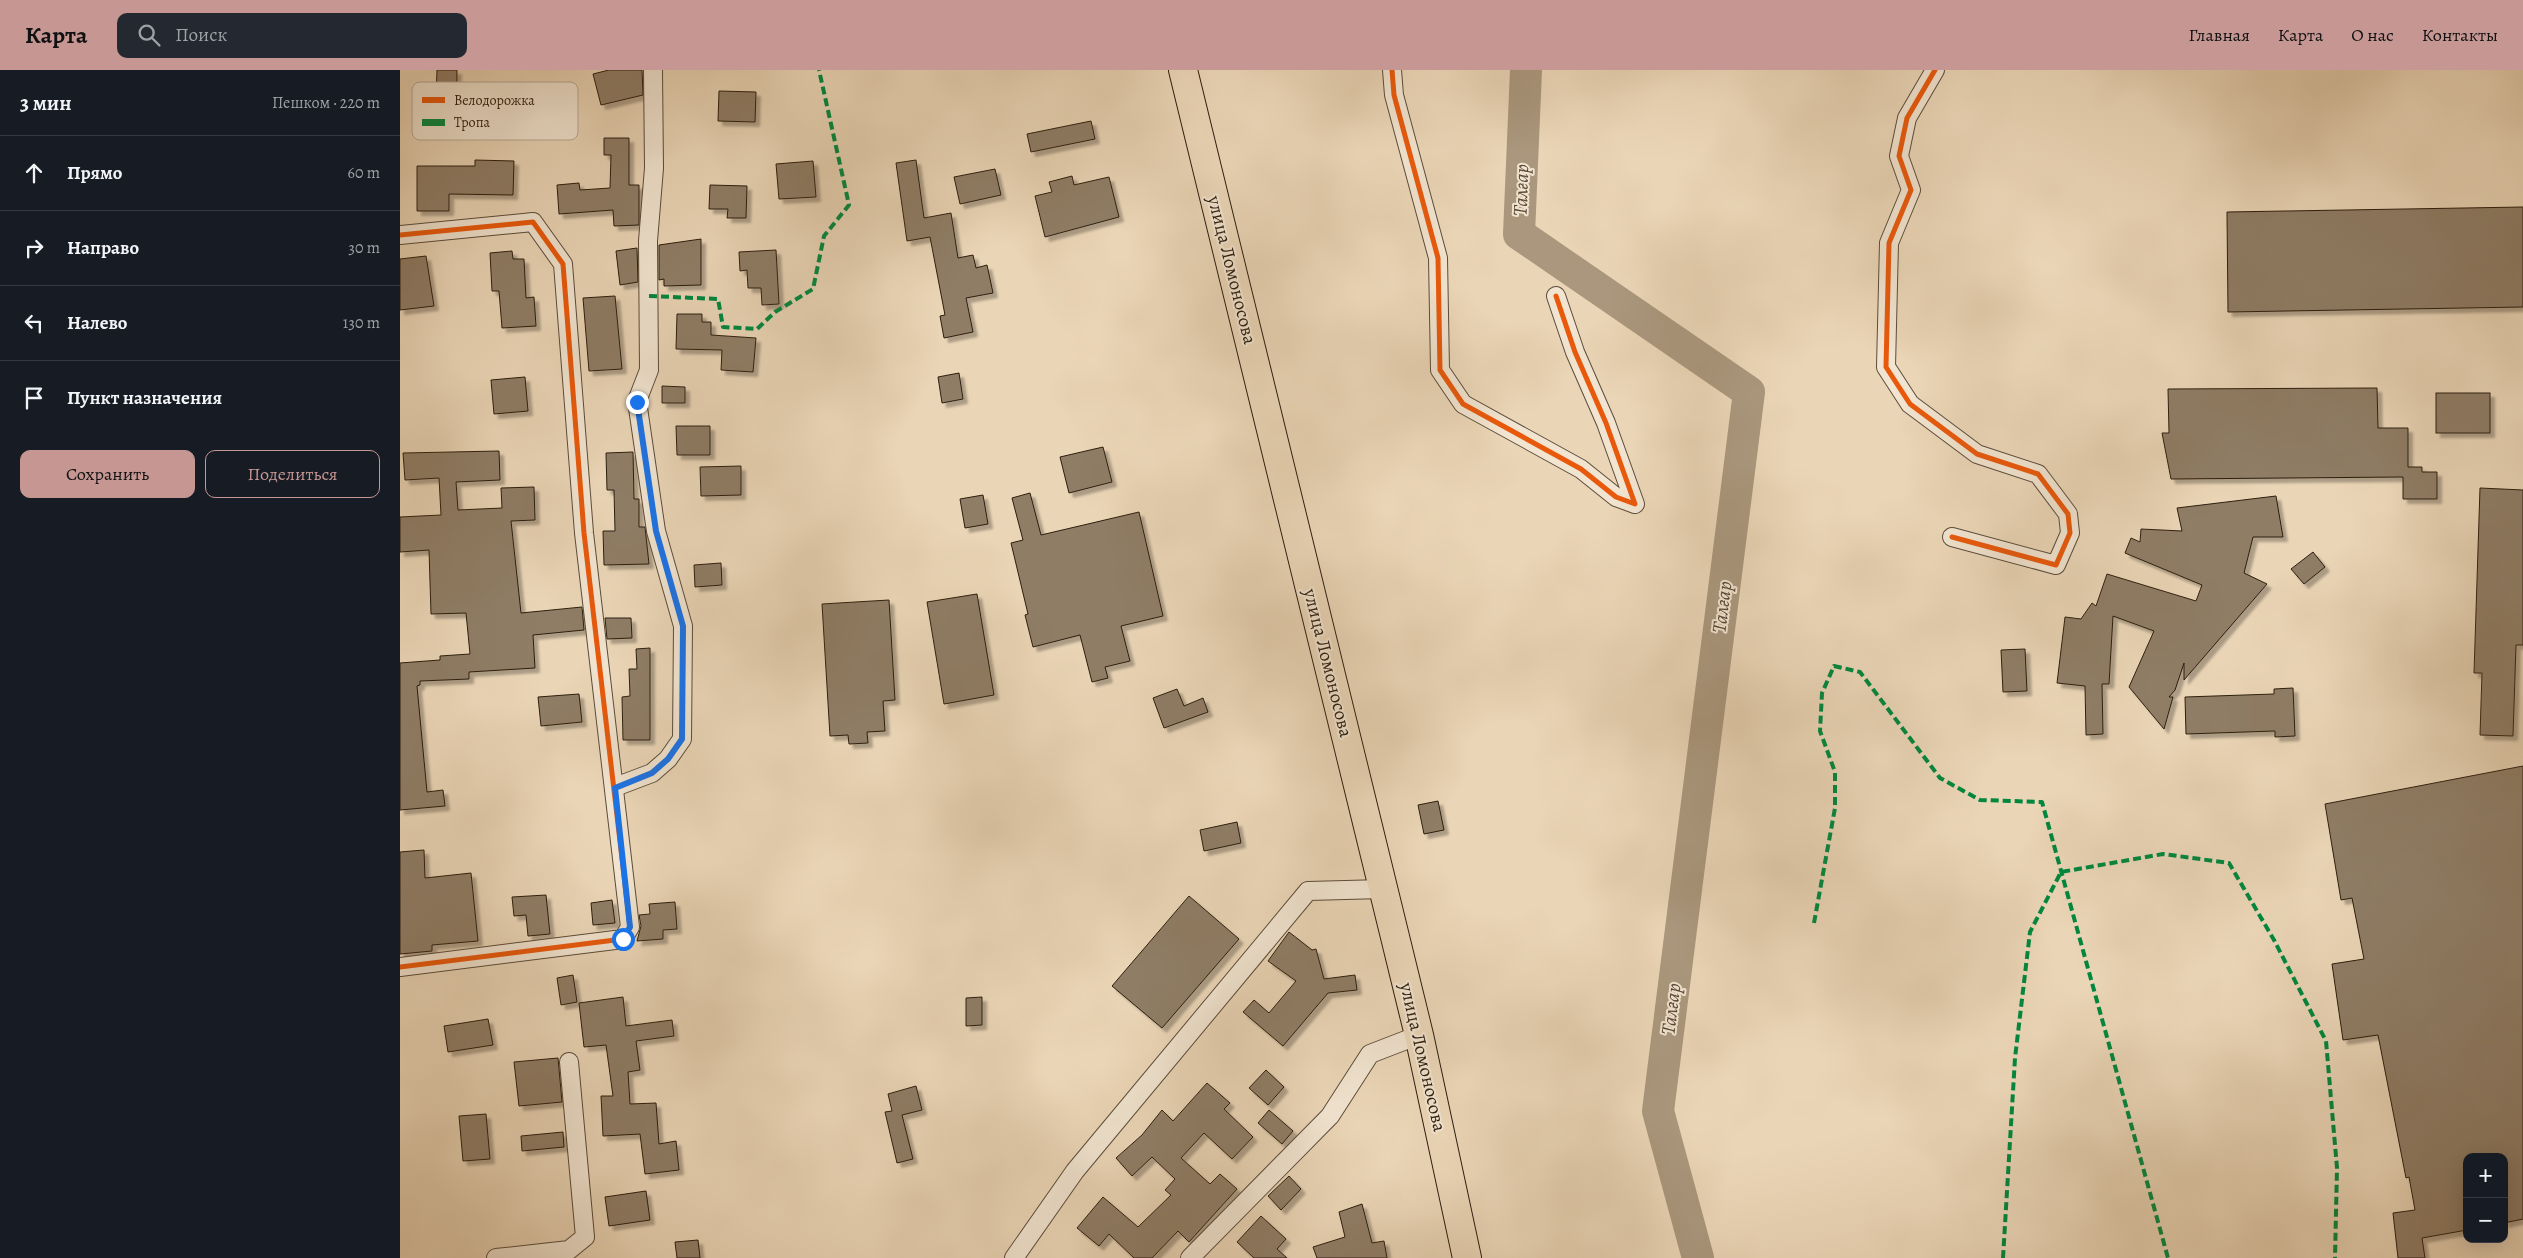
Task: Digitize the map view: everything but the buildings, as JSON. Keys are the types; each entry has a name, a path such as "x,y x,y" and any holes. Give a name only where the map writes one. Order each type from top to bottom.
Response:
{"main road":[{"name":"улица Ломоносова","path":"1183,70 1419,1035 1467,1258"}],"street":[{"path":"615,788 652,773 668,759 682,739 683,626 656,531 637,402 649,370 648,241 654,168 654,70"},
{"path":"1392,70 1398,114 1438,258 1440,370 1463,404 1581,469 1616,497 1635,504 1606,423 1575,352 1556,296"},
{"path":"1935,70 1907,118 1899,156 1911,190 1889,243 1886,367 1910,404 1978,454 2038,474 2068,514 2070,533 2056,565 1952,537"},
{"path":"400,235 533,222 563,264 584,533 630,927 623,939 400,967"},
{"path":"1014,1258 1075,1171 1308,891 1383,889"},
{"path":"1190,1258 1330,1116 1370,1054 1419,1035"},
{"path":"496,1258 569,1250 585,1237 569,1062"}],"waterway":[{"name":"Талғар","path":"1526,70 1519,234 1749,392 1658,1111 1698,1258"}],"marked path":[{"path":"649,296 718,299 723,327 757,329 775,312 813,289 824,236 849,205 819,70"},
{"path":"1814,923 1835,808 1835,772 1820,731 1822,693 1834,666 1860,672 1940,778 1980,800 2042,802 2168,1258"},
{"path":"2003,1258 2015,1058 2030,932 2061,872 2163,854 2229,863 2274,940 2326,1041 2337,1168 2335,1258"}],"cycle path":[{"path":"1392,70 1394,95 1438,258 1440,370 1463,404 1581,469 1616,497 1635,504 1606,423 1575,352 1556,296"},
{"path":"1935,70 1907,118 1899,156 1911,190 1889,243 1886,367 1910,404 1977,454 2038,474 2068,514 2070,533 2056,565 1952,537"},
{"path":"400,235 533,222 563,264 584,533 630,927 623,939 400,967"}],"route":[{"path":"623,939 630,927 615,788 652,773 668,759 682,739 683,626 656,531 637,402"}]}
